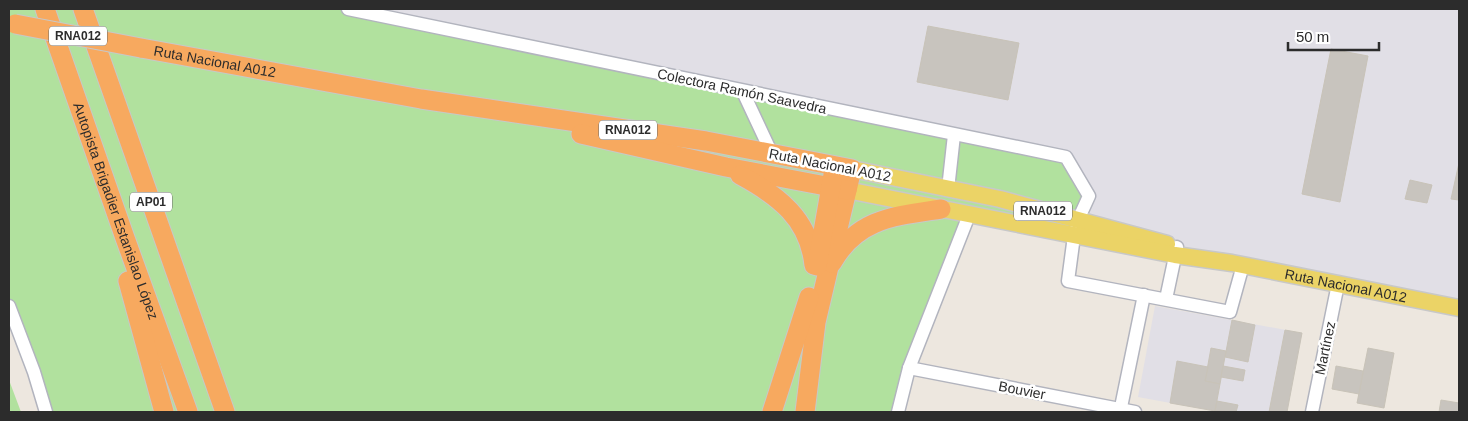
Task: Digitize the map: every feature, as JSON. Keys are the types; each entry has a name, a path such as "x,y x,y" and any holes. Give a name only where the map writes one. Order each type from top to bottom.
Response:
{"highway":[{"name":"Autopista Brigadier Estanislao López","path":"45,9 188,412"},
{"name":"AP01","path":"83,9 222,404"},
{"name":"Ruta Nacional A012","path":"12,23 421,99 706,141 843,168"},
{"name":"Ruta Nacional A012","path":"421,99 839,189"},
{"name":"RNA012","path":"726,166 762,186 786,206 803,228 813,259 821,275"},
{"path":"805,412 821,275 843,168"},
{"path":"108,190 122,262 164,412"},
{"path":"772,412 821,275 839,251 853,237 871,224 904,214 941,209"},
{"path":"780,412 789,363"},
{"path":"785,412 789,363"},
{"path":"222,404 232,412"}],"main road":[{"name":"Ruta Nacional A012","path":"843,168 1000,199 1076,228"},
{"name":"Ruta Nacional A012","path":"839,189 969,215 1076,228 1238,264 1459,308"}],"street":[{"name":"Colectora Ramón Saavedra","path":"348,9 743,92 1066,157 1089,196 1076,228"},
{"path":"743,92 772,154"},
{"path":"948,189 954,135"},
{"path":"898,412 910,368 969,215"},
{"path":"1076,228 1068,280 1230,312 1238,264"},
{"path":"1166,299 1176,251"},
{"name":"Martínez","path":"1312,412 1338,284"},
{"path":"1120,411 1144,295"},
{"path":"9,306 34,372 46,412"},
{"name":"Bouvier","path":"910,368 1120,411 1135,412"}],"shaded area":[{"path":"348,9 1459,9 1459,308 1232,263"},
{"path":"1155,306 1302,333 1287,412 1219,412 1138,397"}],"green space":[{"path":"9,9 348,9 1066,157 1089,196 1074,236 969,215 898,412 46,412 9,306"},
{"path":"9,380 21,412 9,412"}],"building":[{"path":"928,26 1019,43 1008,100 917,82"},
{"path":"1331,49 1368,56 1340,202 1302,194"},
{"path":"1459,163 1459,200 1451,199"},
{"path":"1410,180 1432,185 1427,203 1405,199"},
{"path":"1232,320 1255,325 1248,362 1225,357"},
{"path":"1285,330 1302,333 1287,412 1269,412"},
{"path":"1211,348 1226,351 1220,384 1205,381"},
{"path":"1368,348 1394,353 1384,408 1357,403"},
{"path":"1177,361 1208,367 1205,381 1220,384 1215,411 1170,403"},
{"path":"1223,366 1245,370 1243,381 1221,377"},
{"path":"1336,366 1363,371 1359,394 1332,389"},
{"path":"1441,400 1459,403 1459,412 1439,412"},
{"path":"1217,401 1238,405 1236,412 1215,411"}]}
